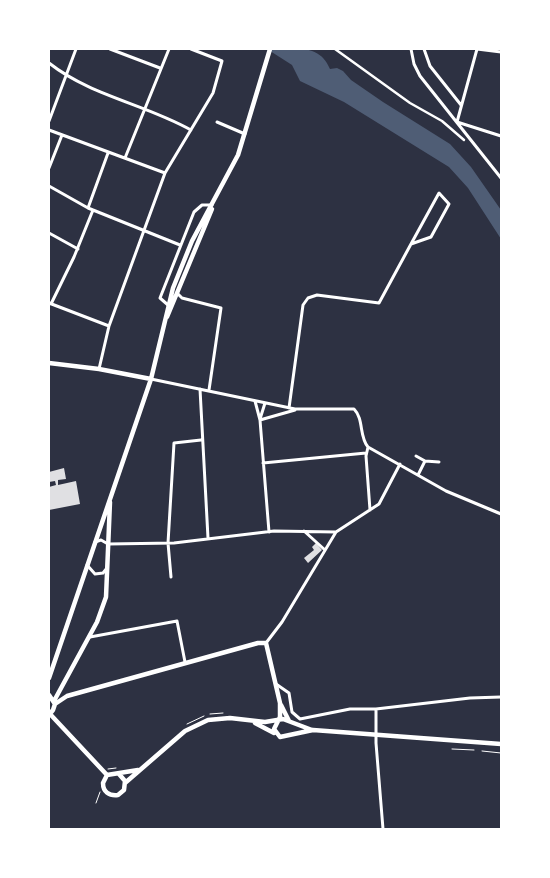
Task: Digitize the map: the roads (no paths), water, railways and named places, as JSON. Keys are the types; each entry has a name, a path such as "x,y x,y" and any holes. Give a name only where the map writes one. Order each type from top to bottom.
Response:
{"main road":[{"path":"49,678 110,495 151,380 168,305 178,276 192,241 234,165 246,134 270,49"},
{"path":"164,326 213,205"},
{"path":"49,364 99,369 151,380"},
{"path":"107,775 49,714 89,637 106,597 110,495"},
{"path":"54,703 66,696 185,662 258,643 266,643 280,703 292,730 288,736"},
{"path":"49,695 54,703"},
{"path":"276,734 274,728 278,721 280,703"},
{"path":"107,775 103,783 104,790 109,794 116,795 121,793 126,784 140,769 185,732 201,723 223,718 251,722 283,720 313,730"},
{"path":"251,722 282,738 313,730 501,744"},
{"path":"107,775 140,769"},
{"path":"119,774 126,784"}],"street":[{"path":"49,121 76,49"},
{"path":"110,49 160,68"},
{"path":"125,158 169,49"},
{"path":"99,369 108,326 166,173 213,93 222,61 191,49"},
{"path":"335,49 410,103 442,121 464,140"},
{"path":"411,49 416,71 501,178"},
{"path":"424,49 430,66 461,105"},
{"path":"457,122 477,49 499,51"},
{"path":"49,63 66,76 144,108 191,130"},
{"path":"217,122 246,134"},
{"path":"457,122 501,135"},
{"path":"49,130 166,173"},
{"path":"49,168 62,134"},
{"path":"88,208 108,152"},
{"path":"49,186 88,208 180,245"},
{"path":"289,408 302,305 308,298 316,295 378,303 438,193 449,204 431,237 411,244"},
{"path":"168,305 160,298 180,245 196,210 205,204 213,205"},
{"path":"93,210 78,249 50,304 108,326"},
{"path":"49,233 78,249"},
{"path":"170,272 178,276 184,275"},
{"path":"177,293 182,298 221,308 209,390"},
{"path":"151,380 209,390 289,408 331,410 352,408 356,410 364,441 368,447 446,491 501,514"},
{"path":"200,389 201,440 208,538"},
{"path":"255,401 260,420 269,532"},
{"path":"260,420 265,403"},
{"path":"260,420 299,409"},
{"path":"171,577 168,543 174,444 201,440"},
{"path":"368,447 366,453 370,510"},
{"path":"263,463 366,453"},
{"path":"416,456 425,461 439,462"},
{"path":"418,474 425,461"},
{"path":"266,643 282,622 336,532 381,501 400,464"},
{"path":"303,531 318,541 325,550"},
{"path":"94,543 101,540 108,544 168,543 269,532 336,532"},
{"path":"87,564 90,571 96,574 104,572 107,568"},
{"path":"89,637 176,621 185,662"},
{"path":"276,684 289,693 292,712 298,719 350,709 376,710 470,698 501,697"},
{"path":"376,710 383,829"}],"water":[{"path":"295,48 319,54 330,69 337,68 343,71 351,80 383,102 450,144 471,167 501,210 501,239 468,188 449,167 344,102 300,81 292,65 267,49"}]}
